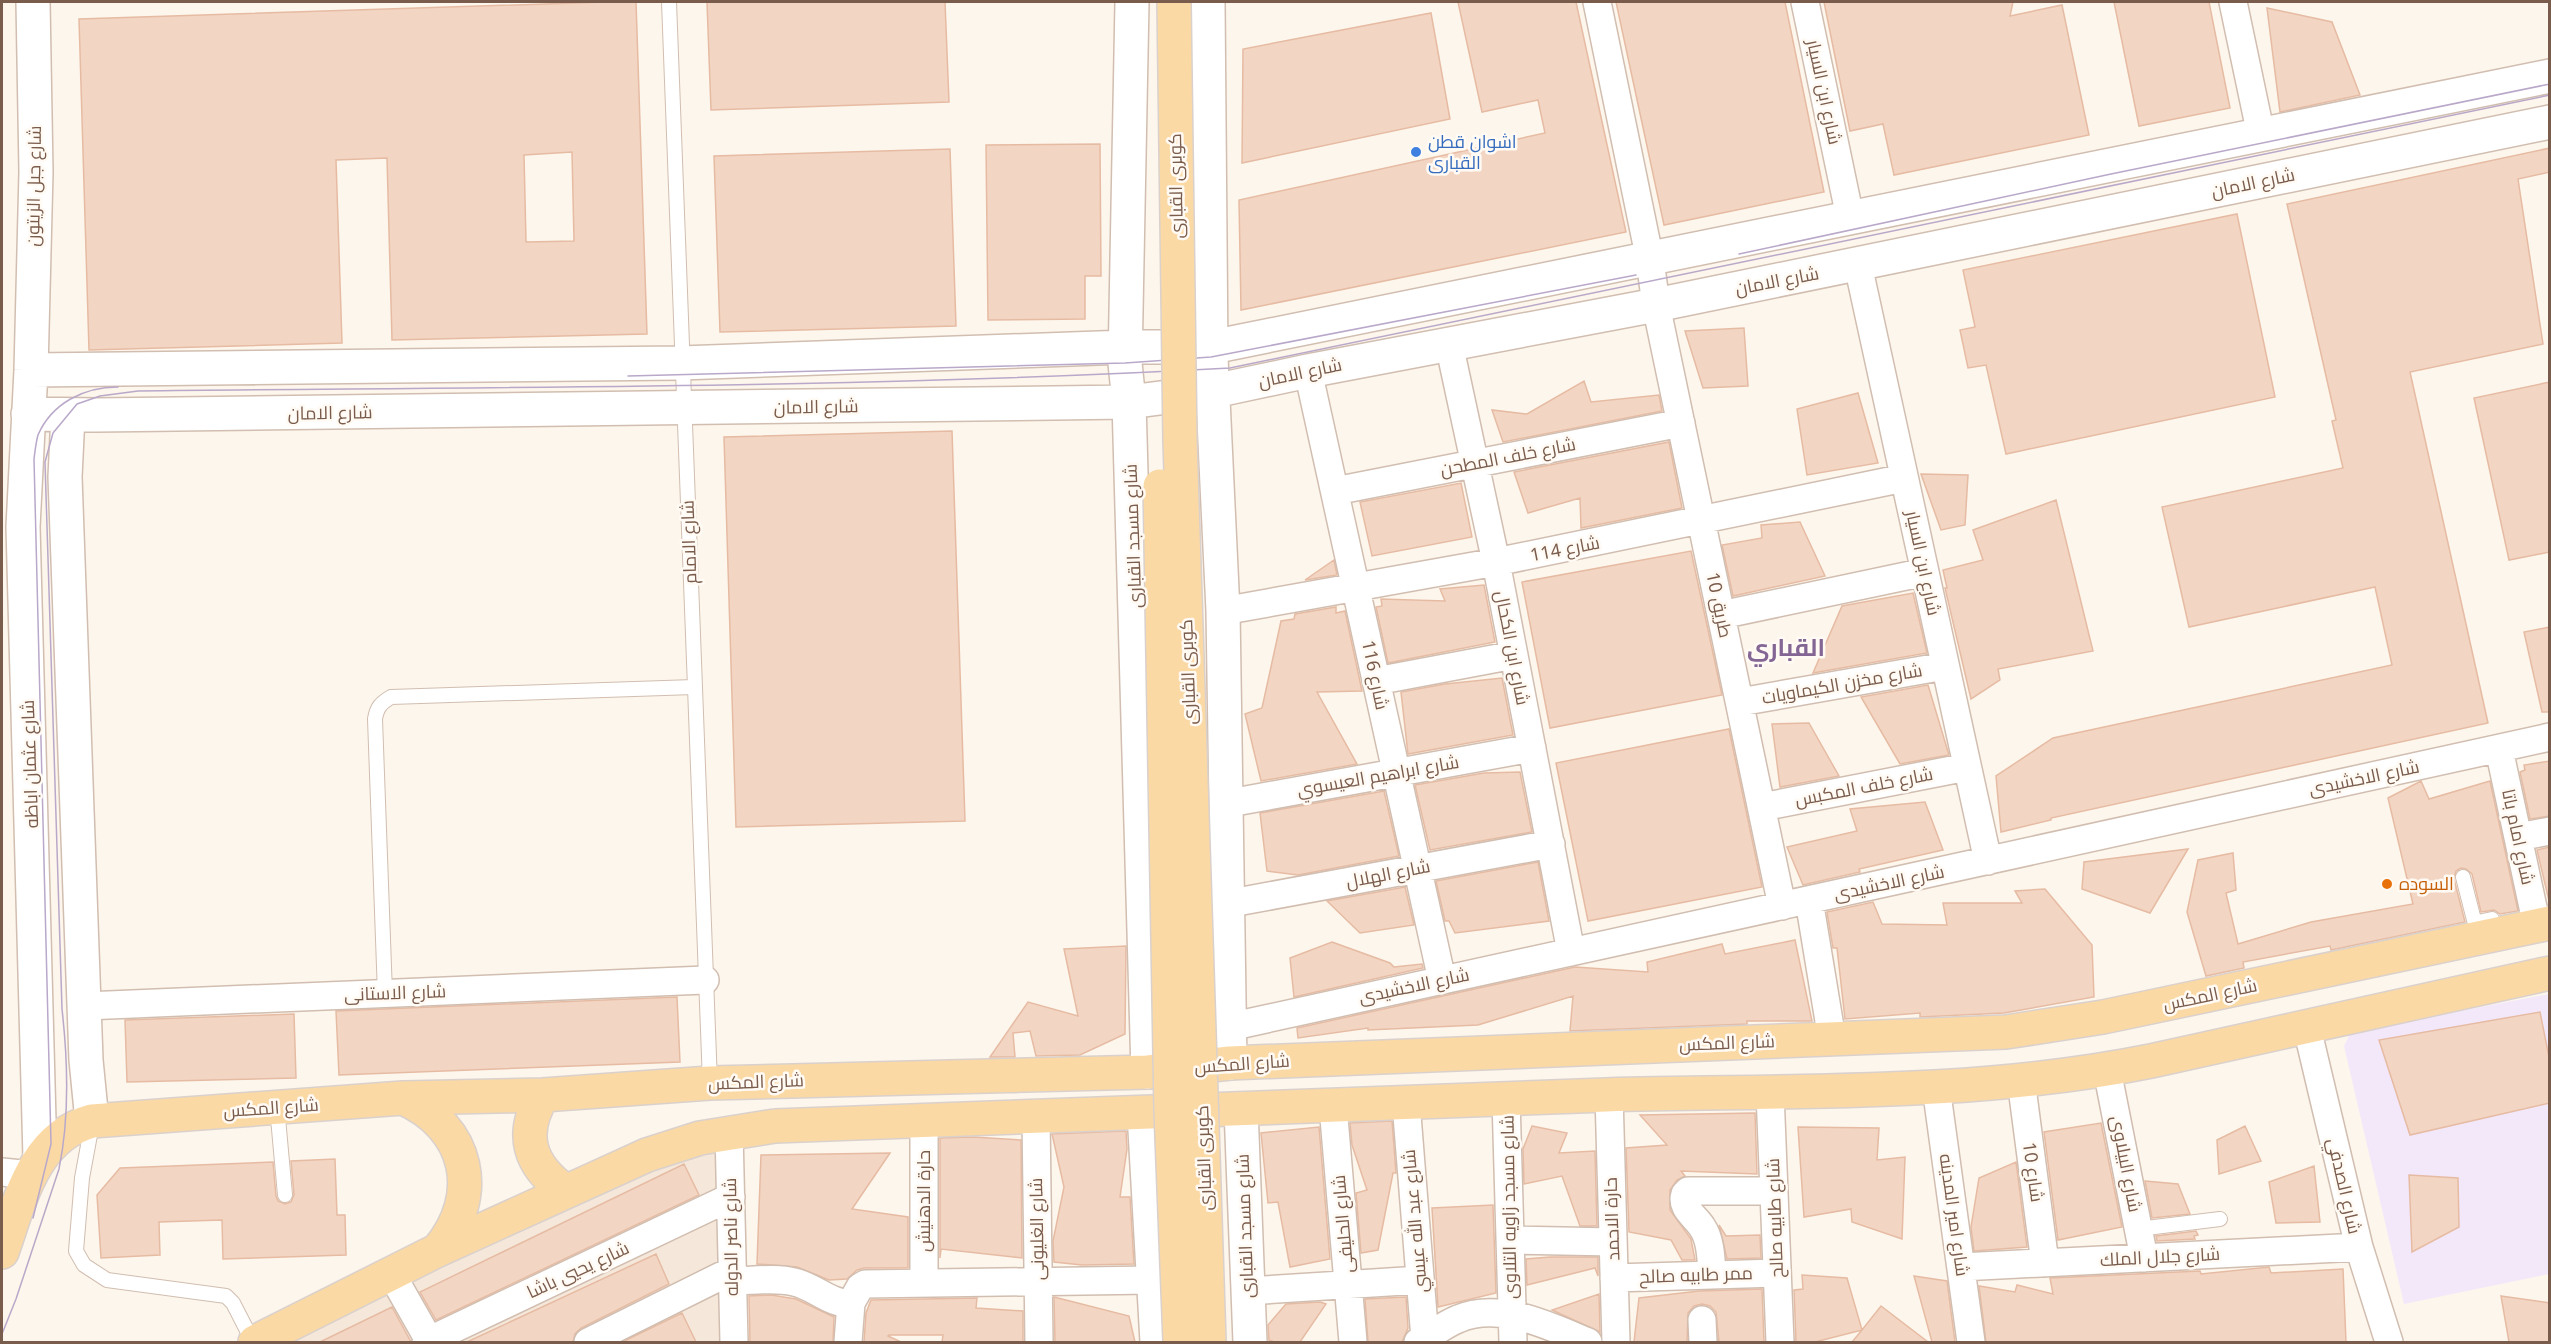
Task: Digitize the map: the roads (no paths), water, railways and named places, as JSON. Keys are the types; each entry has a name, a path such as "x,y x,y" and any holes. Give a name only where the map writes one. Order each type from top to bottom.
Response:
{"main road":[{"name":"كوبرى القبارى","path":"1151,2 1170,1101 1180,1342"},
{"name":"كوبرى القبارى","path":"1174,2 1180,441 1209,1342"},
{"name":"شارع المكس","path":"2,1252 24,1168 64,1133 75,1126 92,1121 403,1098 543,1095 710,1083 1148,1072 1230,1063 2006,1032 2103,1017 2535,918"},
{"path":"254,1342 438,1250 565,1191 674,1145 729,1132 775,1126 924,1120 1609,1095 1770,1094 1936,1087 2021,1080 2107,1070 2550,973"},
{"path":"543,1095 535,1108 531,1122 532,1152 538,1166 550,1180 565,1191"},
{"path":"403,1098 432,1114 454,1140 460,1155 465,1179 463,1204 458,1221 438,1250"}],"street":[{"name":"شارع جبل الزيتون","path":"31,370 36,172 33,2"},
{"name":"شارع مسجد القبارى","path":"1132,2 1125,363 1129,402 1148,1072"},
{"path":"1208,2 1212,348 1223,611 1224,804 1230,1063"},
{"name":"طريق 10","path":"1597,2 1650,260 1656,305 1782,906"},
{"name":"شارع ابن السيار","path":"1805,2 1850,217"},
{"path":"2234,2 2261,135"},
{"path":"31,370 681,363 1126,347 1212,348 2550,76"},
{"name":"شارع الامان","path":"28,414 684,409 1129,402 1214,391 1656,305 2550,122"},
{"name":"شارع ابن السيار","path":"1858,265 1988,861"},
{"name":"شارع ابن الكحال","path":"1449,344 1496,562 1571,952"},
{"name":"شارع عثمان اباظه","path":"24,1168 23,527 31,370"},
{"name":"شارع 116","path":"1308,371 1442,980"},
{"path":"68,415 65,477 86,1060 92,1121"},
{"name":"شارع خلف المطحن","path":"1335,492 1681,423"},
{"name":"شارع 114","path":"1223,611 1496,562 1904,478"},
{"path":"1721,615 1925,572"},
{"path":"1376,681 1514,656"},
{"name":"شارع مخزن الكيماويات","path":"1740,702 1945,666"},
{"name":"شارع الاخشيدى","path":"1229,1027 2550,737"},
{"name":"شارع ابراهيم العيسوي","path":"1224,804 1532,748"},
{"name":"شارع امام باتا","path":"2499,748 2535,918"},
{"name":"شارع خلف المكبس","path":"1762,807 1967,767"},
{"path":"2518,837 2550,831"},
{"name":"شارع الهلال","path":"1226,904 1551,844"},
{"path":"1809,900 1832,1039"},
{"name":"شارع الاستانى","path":"85,1006 705,980"},
{"name":"شارع الصدفي","path":"2307,1028 2359,1247 2389,1342"},
{"name":"شارع البيلاوى","path":"2107,1070 2144,1258"},
{"name":"شارع 10","path":"2021,1080 2045,1263"},
{"name":"شارع امير المدينه","path":"1936,1087 1971,1342"},
{"name":"شارع طابيه صالح","path":"1770,1094 1780,1342"},
{"name":"حارة الاحمد","path":"1609,1095 1616,1342"},
{"name":"شارع مسجد زاويه التلاوى","path":"1506,1099 1513,1342"},
{"name":"شارع عبد الله عيسي","path":"1406,1103 1420,1280 1421,1341"},
{"name":"شارع الحليفى","path":"1333,1106 1353,1342"},
{"name":"شارع مسجد القبارى","path":"1241,1109 1250,1342"},
{"path":"1142,1113 1154,1342"},
{"name":"شارع الغليونى","path":"1036,1116 1039,1342"},
{"name":"حارة الدهنيش","path":"924,1120 924,1283"},
{"name":"شارع ناصر الدوله","path":"729,1132 733,1275 731,1341"},
{"path":"1712,1275 1708,1238 1703,1227 1685,1206 1685,1194 1688,1191 1774,1191"},
{"name":"شارع يحيي باشا","path":"428,1342 731,1197"},
{"path":"1509,1240 1613,1242"},
{"name":"شارع جلال الملك","path":"1961,1267 2359,1247"},
{"name":"ممر طابيه صالح","path":"1614,1278 1777,1273"},
{"path":"392,1275 428,1342"},
{"path":"588,1342 733,1275 790,1281 810,1286 836,1302 850,1303"},
{"path":"848,1342 850,1303 860,1287 865,1284 1151,1280"},
{"path":"1248,1291 1420,1280"},
{"path":"1421,1341 1460,1318 1478,1313 1511,1314 1587,1342"}],"lane":[{"name":"شارع الامام","path":"669,2 710,1083"},
{"path":"385,994 375,719 377,709 382,702 391,698 694,687"},
{"path":"2463,878 2474,920 2478,922 2500,917"},
{"path":"277,1107 285,1195"},
{"path":"92,1121 84,1164 76,1251 84,1265 107,1280 226,1296 254,1342"},
{"path":"2138,1229 2220,1219"}],"tram line":[{"path":"1739,254 2111,174 2550,84"},
{"path":"2,1334 16,1299 59,1169 65,1129 67,1069 62,1009 45,462 53,433 77,404 100,396 138,391 820,383 1094,375 1230,368 2550,95"},
{"path":"628,376 1125,363 1211,357 1636,275"},
{"path":"33,1218 51,1144 34,459 38,435 44,424 60,406 93,390 118,387"}],"place":[{"name":"اشوان قطن القبارى","path":"1416,152"},
{"name":"السوده","path":"2387,884"}],"district":[{"name":"القباري","path":"1786,648"}]}
